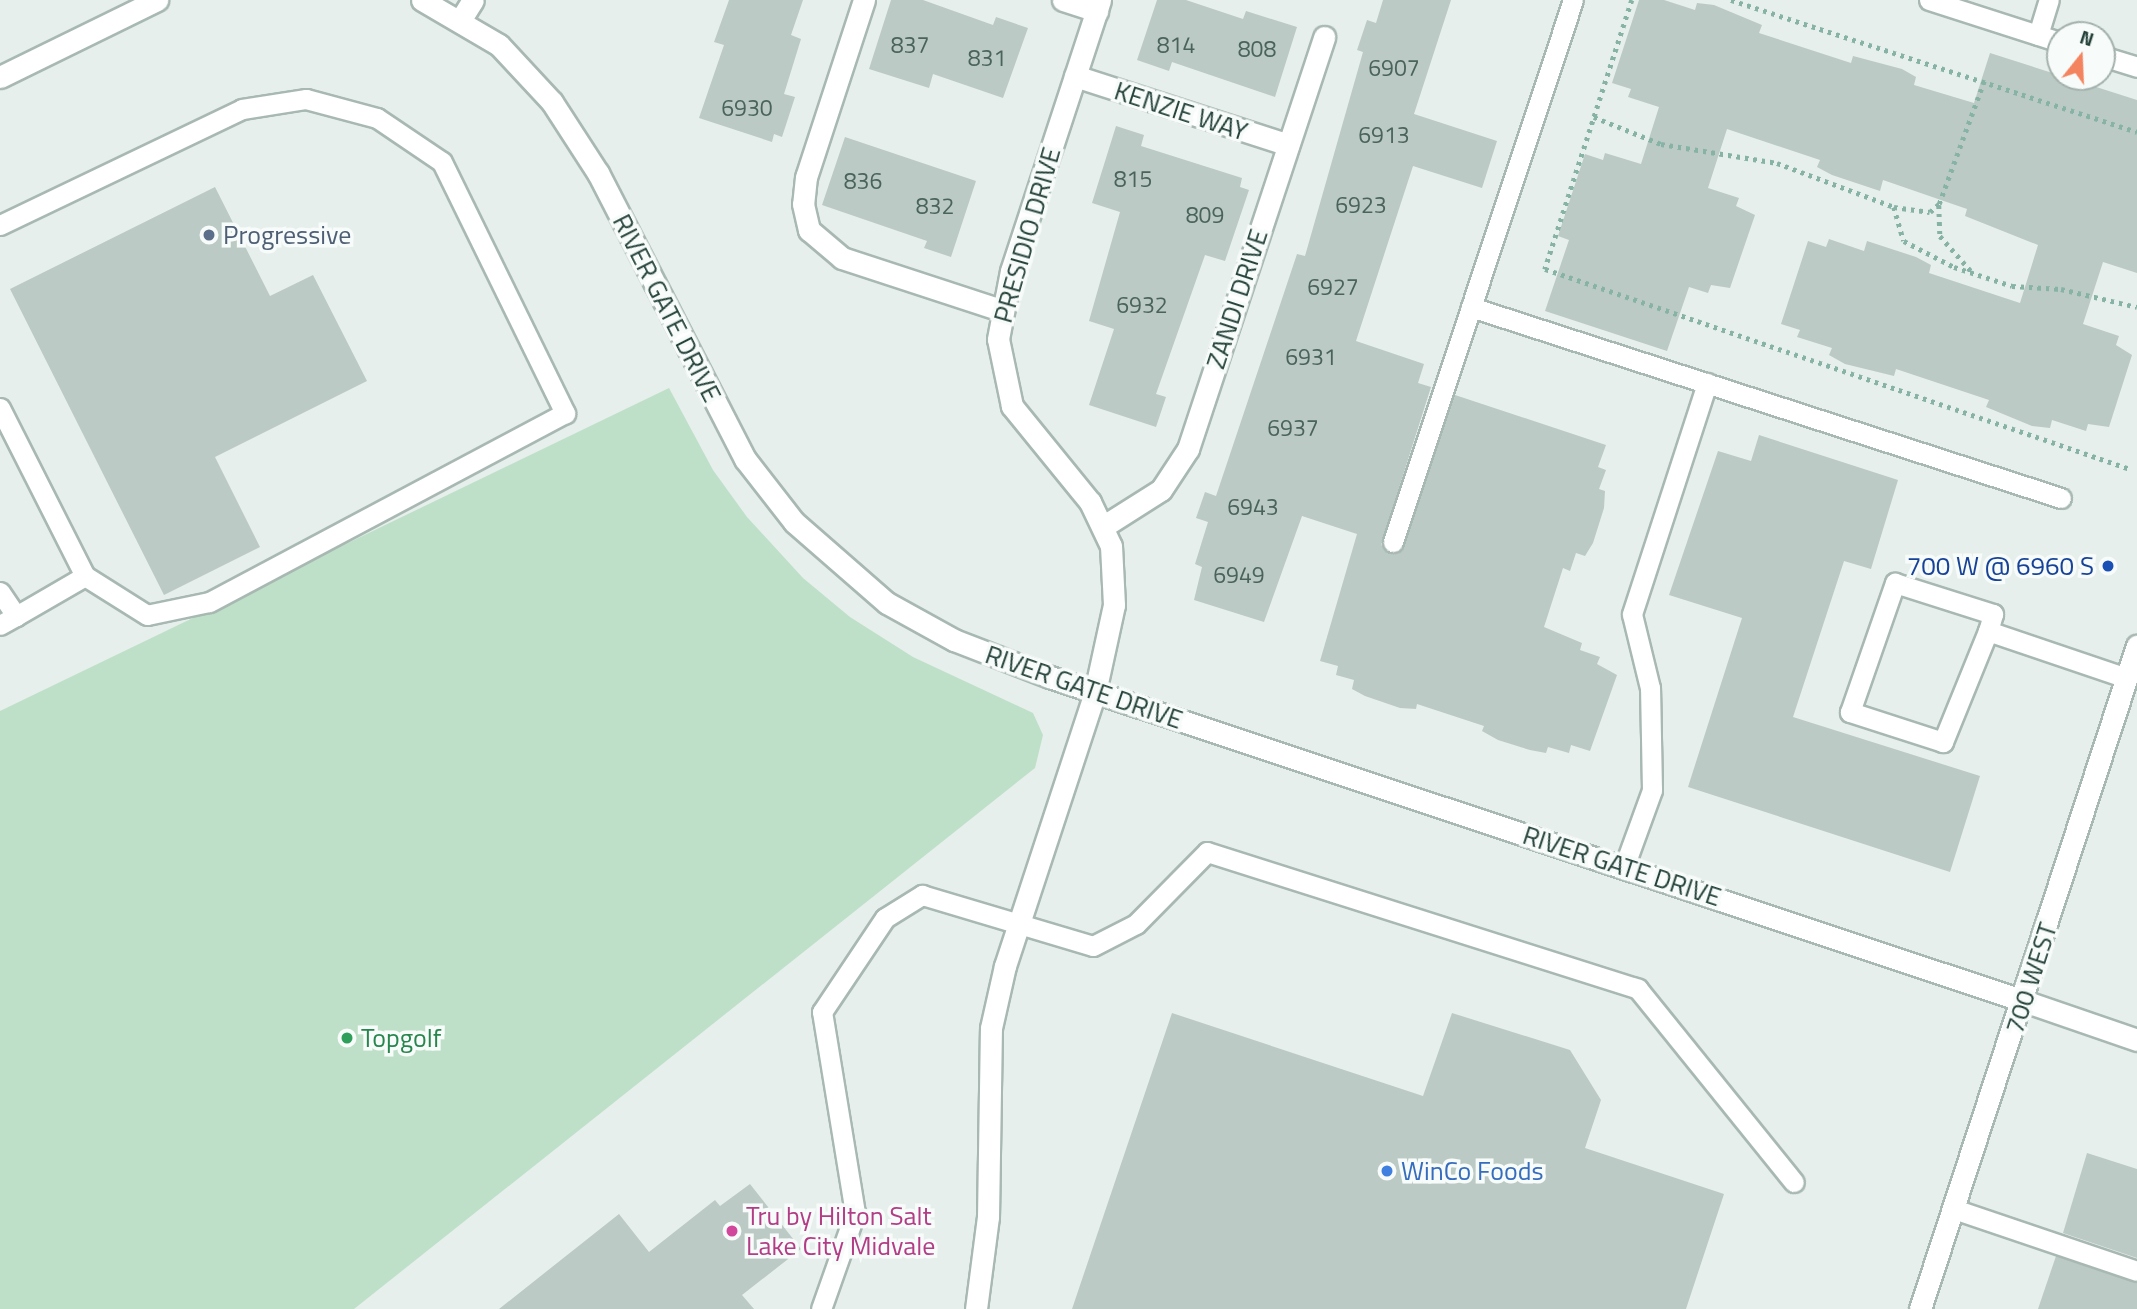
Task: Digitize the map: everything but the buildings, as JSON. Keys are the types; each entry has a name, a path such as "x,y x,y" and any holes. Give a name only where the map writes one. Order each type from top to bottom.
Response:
{"street":[{"path":"0,77 157,0"},
{"name":"RIVER GATE DRIVE","path":"422,0 461,19 519,63 568,124 729,430 794,522 854,578 920,623 990,656 1095,692 2137,1040"},
{"path":"461,19 474,0"},
{"path":"864,0 806,177 803,204 809,230 842,257 1001,310"},
{"path":"1063,0 1098,6"},
{"name":"PRESIDIO DRIVE","path":"976,1309 988,1217 991,1028 1019,922 1095,692 1116,586 1104,526 1012,405 1000,365 1001,310 1098,6"},
{"name":"ZANDI DRIVE","path":"1104,526 1150,499 1180,466 1324,37"},
{"name":"KENZIE WAY","path":"1075,76 1288,145"},
{"name":"700 WEST","path":"1920,1309 2024,1001 2137,646"}],"lane":[{"path":"1393,542 1573,0"},
{"path":"1929,0 2046,38"},
{"path":"2038,35 2049,0"},
{"path":"2116,60 2137,67"},
{"path":"0,225 242,108 306,99 377,118 442,162 565,413 209,602 147,615 85,576 0,408"},
{"path":"1471,307 2061,498"},
{"path":"1624,867 1652,790 1650,688 1632,614 1707,383"},
{"path":"0,592 8,620 85,576"},
{"path":"1895,583 1993,614 1988,631 1943,742 1850,712 1895,583"},
{"path":"1988,631 2127,678"},
{"path":"821,1309 855,1213 821,1012 886,918 922,895 1093,946 1136,924 1207,852 1639,989 1794,1182"},
{"path":"1954,1209 2137,1271"}],"path":[{"path":"1632,0 1545,270 2130,469"},
{"path":"1731,0 2137,132"},
{"path":"1972,272 1940,236 1939,204 1984,81"},
{"path":"1594,117 1661,144 1777,163 1894,207 1930,212 1939,204"},
{"path":"1894,207 1904,241 1972,272 2012,286 2061,289 2137,307"}],"green space":[{"name":"Topgolf","path":"669,388 713,470 747,517 803,578 850,617 913,657 1033,713 1043,735 1035,768 354,1309 0,1309 0,711"}],"place":[{"name":"Progressive","path":"209,235"},
{"name":"700 W @ 6960 S","path":"2108,566"},
{"name":"Topgolf","path":"347,1038"},
{"name":"WinCo Foods","path":"1387,1171"},
{"name":"Tru by Hilton Salt Lake City Midvale","path":"732,1231"}]}
